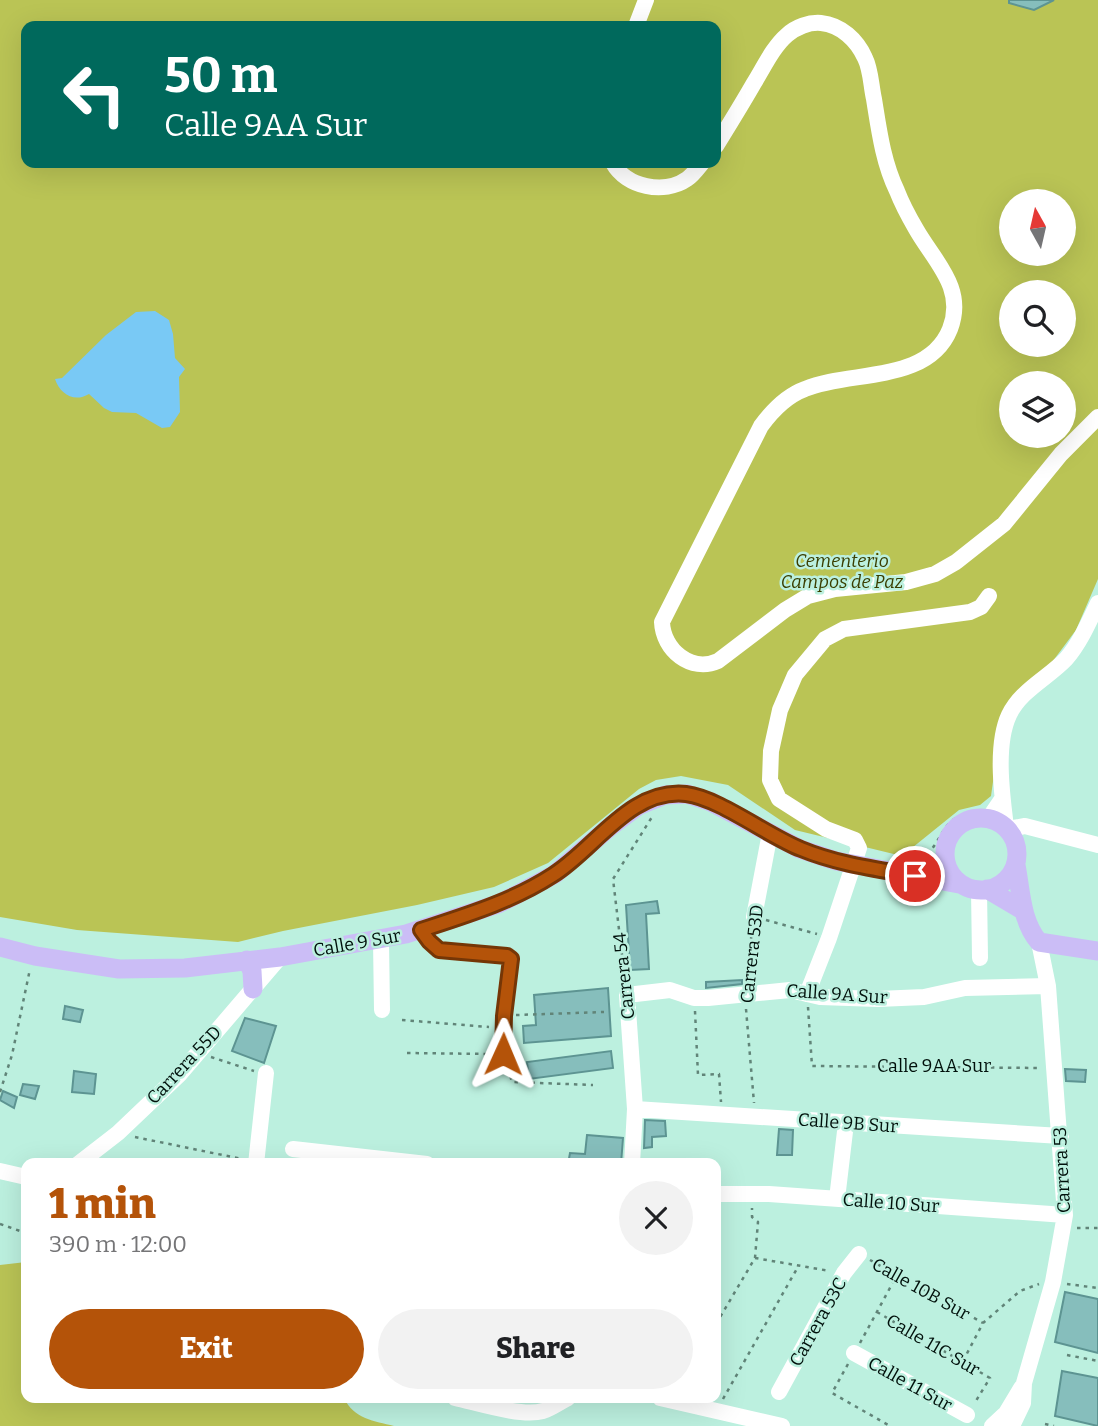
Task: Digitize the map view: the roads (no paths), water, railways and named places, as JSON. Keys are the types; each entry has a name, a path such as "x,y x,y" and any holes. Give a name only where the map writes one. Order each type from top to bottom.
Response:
{"main road":[{"name":"Calle 9 Sur","path":"0,947 35,956 119,969 185,968 280,957 381,940 421,930 498,904 555,874 638,806 665,795 687,794 711,802 800,849 854,865 959,884"},
{"path":"915,876 934,863 952,831 965,821 981,817 1001,825 1017,848 1016,865 1007,878 983,890"},
{"path":"944,848 948,870 959,884 983,890 1024,911"},
{"name":"Carrera 53","path":"1016,865 1030,932 1039,942"},
{"path":"1039,942 1098,951"},
{"path":"247,960 252,971 253,989"}],"street":[{"path":"638,21 646,0"},
{"path":"721,138 773,51 787,35 802,26 822,23 848,34 865,58 881,140 896,189 916,229 948,278 955,304 949,330 933,353 921,361 900,369 805,388 769,415 726,493 662,622 665,639 681,657 696,665 709,665 808,596 835,589 906,582 935,574 956,562 1004,524 1061,454 1098,417"},
{"path":"617,168 625,178 635,183 664,187 689,178 698,168"},
{"path":"807,994 829,938 859,843 826,829 779,799 770,780 771,751 777,723 795,675 825,639 844,629 970,612 981,607 989,596"},
{"path":"1098,603 1081,637 1066,658 1020,698 1009,715 1003,736 1001,825 1025,826 1098,845"},
{"name":"Carrera 53D","path":"754,917 770,833"},
{"path":"980,958 983,890"},
{"path":"421,930 439,950 507,956 513,962 504,1022 503,1054"},
{"path":"381,940 383,1010"},
{"name":"Carrera 53","path":"1012,1426 1023,1403 1024,1383 1053,1282 1065,1222 1061,1136 1048,986 1039,942"},
{"name":"Carrera 55D","path":"86,1158 118,1133 179,1075 280,957"},
{"name":"Calle 9A Sur","path":"626,995 670,990 694,998 745,996 776,990 820,997 890,999 924,997 965,988 1048,986"},
{"name":"Carrera 54","path":"626,995 635,1109 632,1158"},
{"path":"257,1158 266,1073"},
{"name":"Calle 9B Sur","path":"635,1109 1061,1136"},
{"path":"837,1199 846,1123"},
{"path":"293,1149 327,1158"},
{"path":"0,1171 21,1176"},
{"name":"Calle 10 Sur","path":"721,1194 837,1199 1065,1222"},
{"name":"Carrera 53C","path":"779,1392 844,1273 859,1254"},
{"name":"Calle 11 Sur","path":"854,1353 967,1415"},
{"path":"992,1426 1006,1413 1024,1383"},
{"path":"478,1403 520,1412 537,1412 558,1403"},
{"path":"682,1403 782,1426"}],"water":[{"path":"155,311 169,320 175,358 185,369 179,377 180,412 170,427 162,428 136,413 112,412 89,394 78,398 68,396 60,389 55,379 62,378 106,335 136,312"}],"park label":[{"name":"Cementerio Campos de Paz","path":"842,571"}]}
